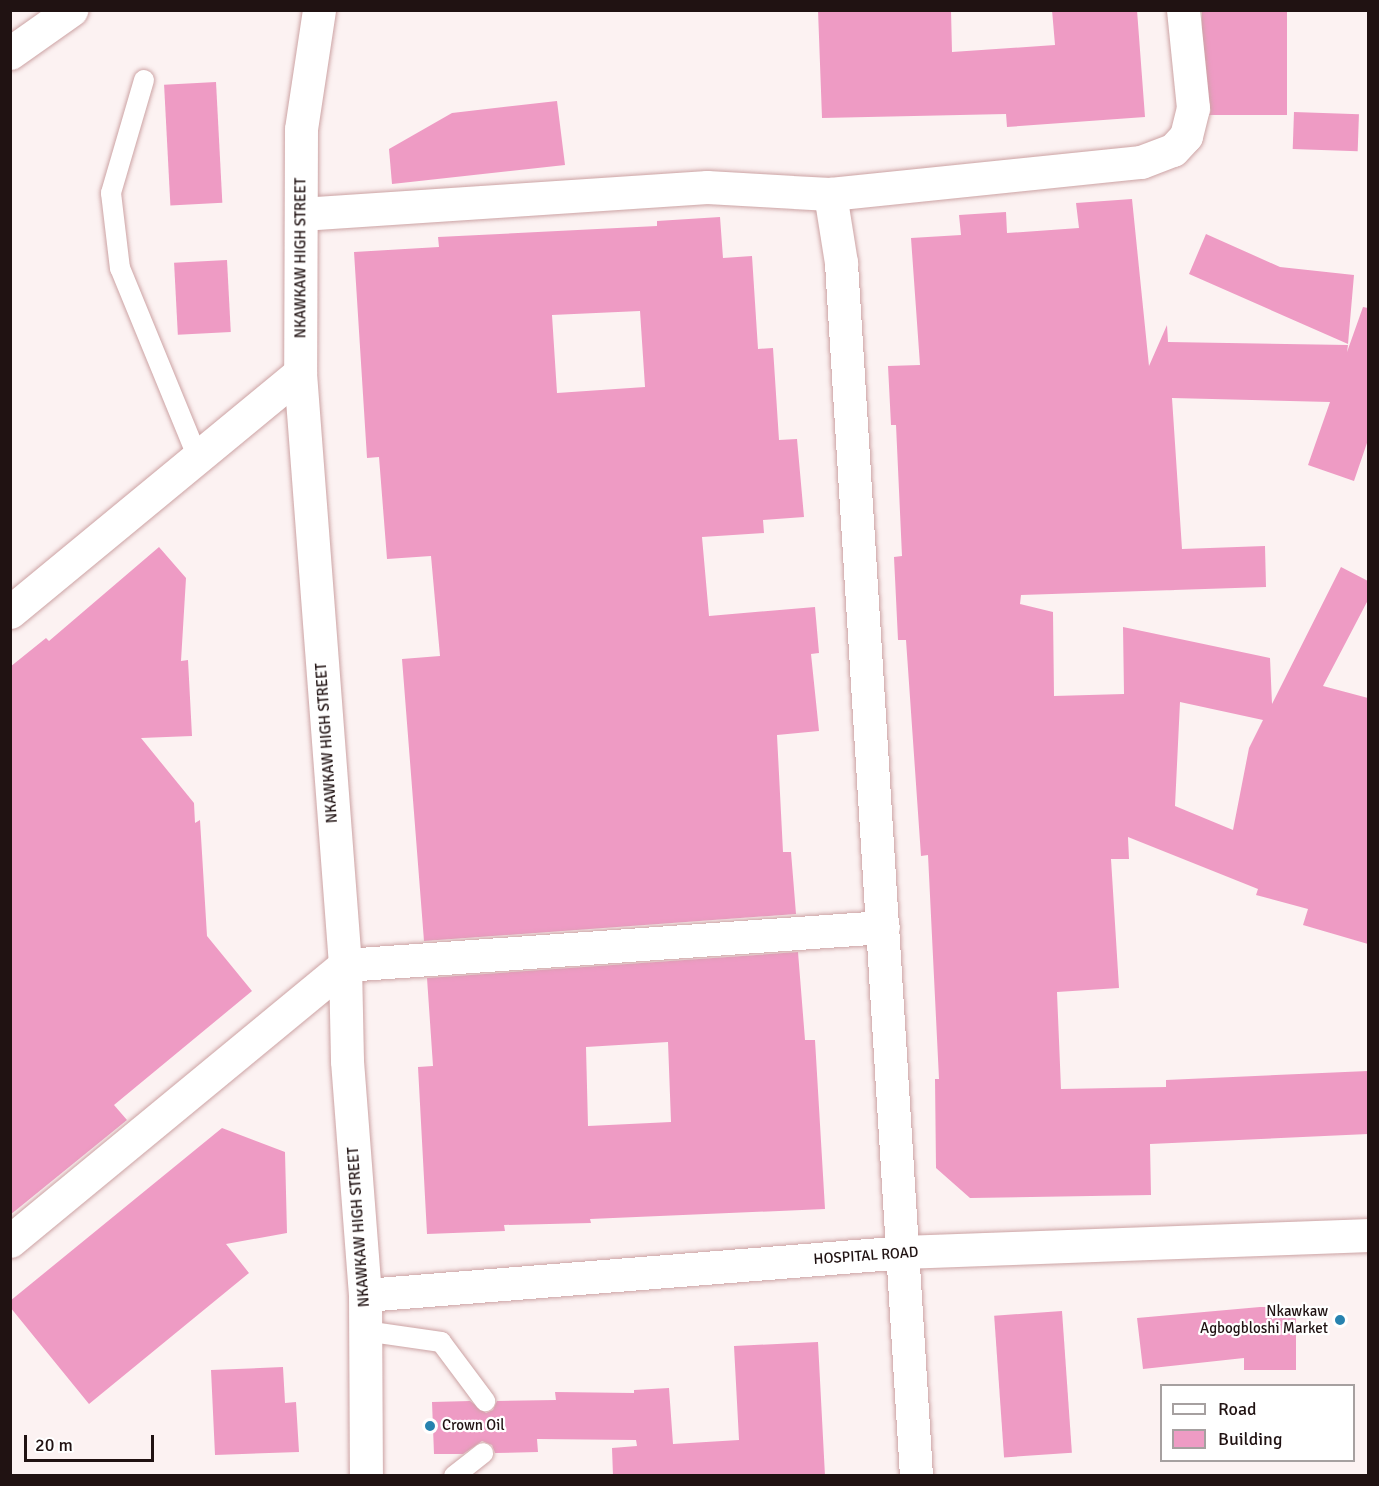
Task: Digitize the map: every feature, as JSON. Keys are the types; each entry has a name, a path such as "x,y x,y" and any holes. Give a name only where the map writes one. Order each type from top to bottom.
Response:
{"street":[{"path":"10,53 71,10"},
{"name":"NKAWKAW HIGH STREET","path":"320,10 302,129 300,373 345,965 347,1061 365,1295 366,1476"},
{"path":"301,214 707,187 830,194 1141,162 1173,150 1186,136 1193,108 1183,10"},
{"path":"830,194 841,263 905,1252 916,1476"},
{"path":"10,612 300,373"},
{"path":"10,1241 345,965 884,927"},
{"name":"HOSPITAL ROAD","path":"365,1295 905,1252 1368,1235"}],"lane":[{"path":"144,80 111,193 120,268 198,458"},
{"path":"365,1331 441,1342 485,1401"},
{"path":"454,1476 483,1453"}],"building":[{"path":"818,10 951,10 952,52 1055,45 1052,10 1137,10 1145,117 1007,127 1006,114 822,118"},
{"path":"1202,10 1287,10 1287,115 1202,115"},
{"path":"216,82 222,203 170,206 164,85"},
{"path":"557,101 565,165 392,184 389,149 452,113"},
{"path":"1294,112 1359,114 1358,151 1293,149"},
{"path":"1132,199 1149,366 1167,325 1168,342 1348,345 1347,352 1363,307 1368,308 1368,440 1354,481 1308,465 1330,402 1172,398 1182,549 1265,546 1266,587 1021,595 1020,604 1053,612 1054,696 1124,694 1123,627 1270,658 1272,704 1341,567 1368,581 1368,600 1323,686 1368,698 1368,944 1303,925 1308,909 1256,895 1258,889 1128,837 1129,859 1111,859 1119,988 1057,992 1061,1089 1166,1087 1166,1080 1368,1071 1368,1134 1150,1144 1151,1195 970,1198 936,1168 935,1079 939,1079 928,855 921,856 906,640 898,640 894,557 902,556 896,425 891,425 888,366 920,365 911,238 961,235 959,215 1006,212 1007,233 1079,228 1076,203","holes":["1180,702 1263,720 1249,748 1233,830 1175,806"]},
{"path":"720,217 723,258 752,256 758,349 773,348 779,440 797,439 804,517 763,520 764,533 702,537 709,616 815,607 819,653 811,654 819,731 777,735 783,852 791,852 796,914 424,941 402,659 440,656 431,556 387,559 379,457 367,458 354,252 439,247 438,237 657,226 657,221","holes":["640,311 645,387 557,393 552,315"]},
{"path":"1206,234 1280,267 1354,275 1348,344 1189,274"},
{"path":"227,260 231,332 178,335 174,263"},
{"path":"159,547 186,578 181,661 188,660 192,736 141,738 194,803 195,823 200,820 207,936 252,991 114,1105 127,1120 10,1215 10,667 46,638 49,641"},
{"path":"798,952 805,1040 815,1040 825,1209 590,1219 591,1223 504,1225 505,1231 427,1234 418,1067 433,1066 427,978","holes":["668,1042 671,1122 588,1126 586,1047"]},
{"path":"222,1128 285,1152 287,1233 226,1244 249,1273 89,1404 10,1307 10,1301"},
{"path":"1260,1307 1296,1307 1296,1370 1244,1370 1244,1358 1143,1369 1137,1318"},
{"path":"1062,1311 1072,1453 1004,1457 994,1316"},
{"path":"818,1342 825,1476 613,1476 612,1448 637,1446 636,1440 537,1439 538,1452 495,1453 492,1445 482,1441 463,1454 434,1454 432,1402 470,1401 486,1413 493,1410 497,1401 556,1400 555,1392 634,1393 634,1390 669,1388 673,1444 739,1440 734,1346"},
{"path":"283,1367 285,1403 296,1402 299,1452 215,1455 211,1370"}],"place":[{"name":"Nkawkaw Agbogbloshi Market","path":"1340,1320"},
{"name":"Crown Oil","path":"430,1426"}]}
